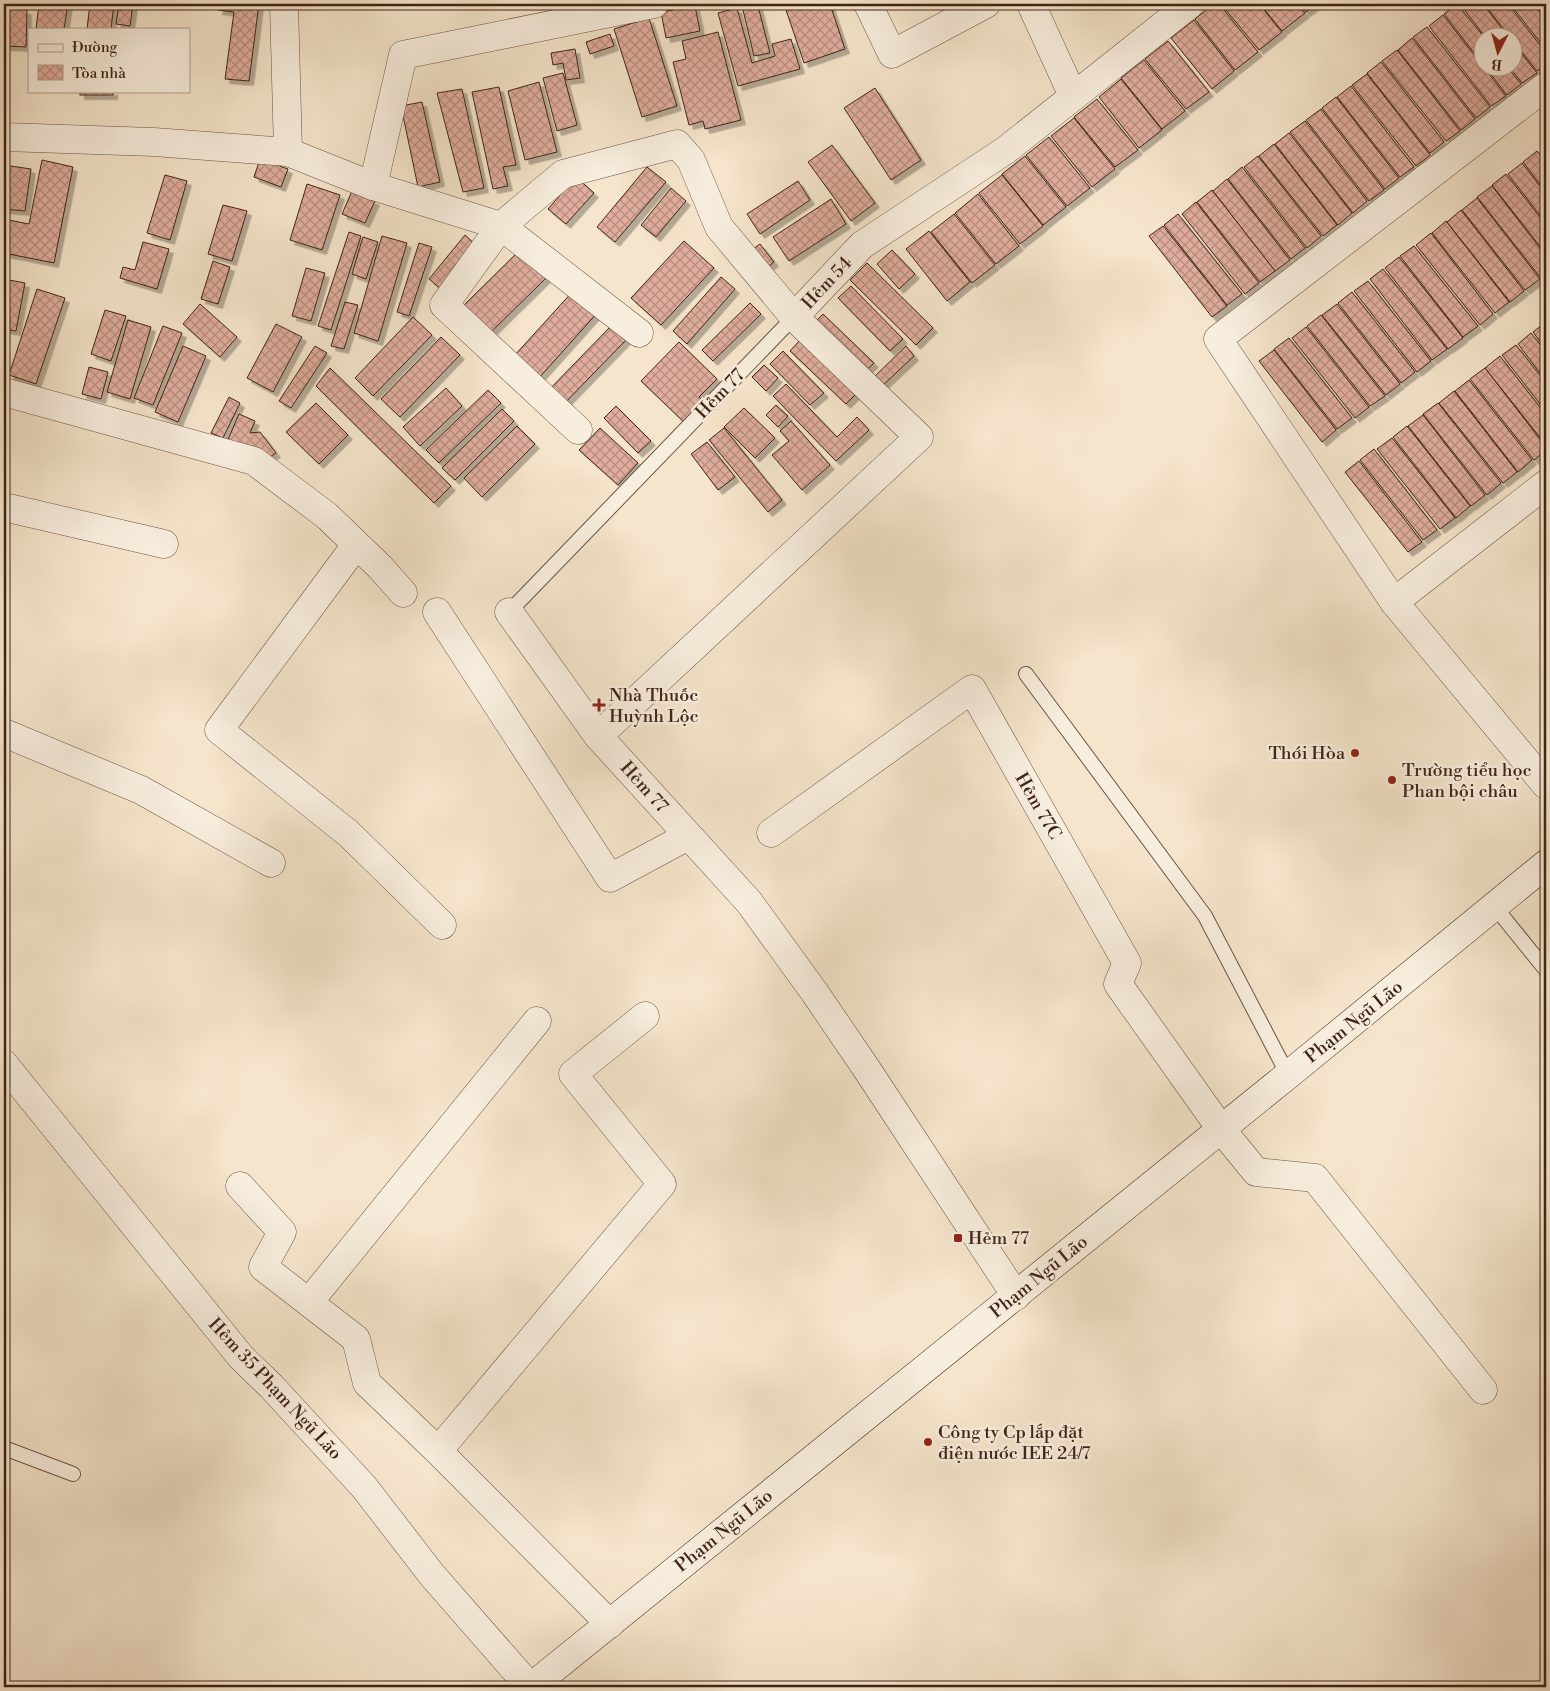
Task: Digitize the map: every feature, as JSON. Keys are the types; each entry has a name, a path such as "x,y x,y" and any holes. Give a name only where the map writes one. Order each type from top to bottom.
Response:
{"street":[{"path":"284,4 288,152"},
{"path":"373,186 403,54 654,4"},
{"path":"868,4 892,54 986,4"},
{"path":"1030,4 1073,96"},
{"name":"Hẻm 54","path":"501,226 563,174 676,144 691,160 719,227 794,317 862,245 1006,150 1190,4"},
{"path":"1546,86 1218,339 1394,602 1546,785"},
{"path":"4,137 154,142 288,152 373,186 501,226 639,333"},
{"path":"501,226 444,305 578,430"},
{"path":"598,736 919,437 794,317"},
{"path":"4,392 254,461 328,516 380,567 403,594"},
{"path":"1394,602 1546,484"},
{"path":"4,507 164,544"},
{"path":"356,545 219,730 349,834 442,926"},
{"path":"437,612 610,878 688,836"},
{"name":"Hẻm 77","path":"508,612 598,736 749,902 815,993 1016,1296"},
{"name":"Hẻm 77C","path":"771,833 972,689 1127,963 1118,984 1221,1130"},
{"path":"4,733 140,790 271,863"},
{"name":"Phạm Ngũ Lão","path":"530,1687 1221,1130 1546,864"},
{"path":"438,1451 662,1184 573,1074 645,1016"},
{"path":"308,1302 537,1021"},
{"name":"Hẻm 35 Phạm Ngũ Lão","path":"4,1064 241,1357 271,1386 364,1487 432,1575 530,1687"},
{"path":"1221,1130 1256,1172 1314,1178 1483,1390"},
{"path":"240,1186 282,1232 263,1267 356,1339 367,1384 438,1451 610,1624"}],"lane":[{"name":"Hẻm 77","path":"508,612 794,317"},
{"path":"1026,674 1205,916 1288,1075"},
{"path":"1495,907 1546,970"},
{"path":"4,1448 73,1474"}],"building":[{"path":"39,4 68,4 64,28 36,28"},
{"path":"90,4 114,4 111,28 87,28"},
{"path":"119,4 133,4 130,26 116,24"},
{"path":"219,4 259,4 249,81 225,79 234,12 218,10"},
{"path":"784,4 830,4 845,49 804,63"},
{"path":"1214,4 1219,4 1258,52 1235,70 1195,19"},
{"path":"1221,4 1259,4 1282,32 1259,50"},
{"path":"1260,4 1297,4 1305,13 1282,31"},
{"path":"1299,4 1317,4 1306,12"},
{"path":"1457,4 1477,28 1472,28 1472,50 1444,14"},
{"path":"1460,4 1483,4 1501,28 1478,28"},
{"path":"1484,4 1508,4 1546,53 1546,65 1537,71 1522,52 1522,28 1503,28"},
{"path":"1510,4 1534,4 1546,20 1546,50"},
{"path":"1535,4 1546,4 1546,18"},
{"path":"695,6 700,31 666,38 661,12"},
{"path":"758,6 770,53 754,56 743,10"},
{"path":"737,8 752,63 775,56 772,44 791,39 800,69 738,86 718,13"},
{"path":"4,9 27,10 26,47 4,46"},
{"path":"1443,15 1472,52 1472,78 1492,78 1506,96 1491,106 1429,26"},
{"path":"649,18 677,106 642,117 614,29"},
{"path":"1194,20 1234,71 1212,89 1171,38"},
{"path":"1427,27 1490,107 1476,118 1413,37"},
{"path":"718,32 741,120 705,129 703,121 689,125 673,62 686,59 682,41"},
{"path":"610,34 614,46 590,54 586,42"},
{"path":"1412,38 1475,119 1461,130 1398,50"},
{"path":"1168,41 1209,92 1186,109 1145,59"},
{"path":"575,49 580,78 566,80 563,63 553,65 551,53"},
{"path":"1397,50 1460,131 1446,141 1382,61"},
{"path":"1522,54 1537,73 1522,83 1518,78 1522,78"},
{"path":"1144,60 1185,111 1162,129 1121,78"},
{"path":"1381,62 1444,142 1430,153 1367,73"},
{"path":"563,73 577,125 557,131 543,78"},
{"path":"1367,74 1430,155 1416,166 1352,85"},
{"path":"1494,78 1516,78 1521,84 1507,95"},
{"path":"1121,79 1162,130 1139,148 1099,97"},
{"path":"539,82 557,152 525,160 508,91"},
{"path":"1351,86 1414,167 1400,177 1337,97"},
{"path":"499,87 516,165 503,167 508,186 493,189 472,92"},
{"path":"875,88 921,160 891,180 844,108"},
{"path":"462,89 484,188 463,192 437,93"},
{"path":"80,92 113,92 113,95 80,95"},
{"path":"1336,97 1399,178 1385,189 1322,108"},
{"path":"1097,99 1138,150 1115,167 1074,117"},
{"path":"422,102 440,182 418,187 401,106"},
{"path":"1321,109 1384,190 1369,201 1306,120"},
{"path":"1074,118 1115,169 1092,187 1051,136"},
{"path":"1305,121 1367,201 1353,213 1290,132"},
{"path":"1289,133 1352,213 1338,225 1275,144"},
{"path":"1049,137 1090,188 1067,206 1026,155"},
{"path":"1274,144 1337,225 1323,236 1259,156"},
{"path":"832,145 875,203 851,221 808,162"},
{"path":"1537,151 1546,162 1546,192 1523,162"},
{"path":"1025,156 1066,207 1043,225 1002,174"},
{"path":"1258,156 1321,236 1307,248 1244,167"},
{"path":"260,159 288,169 281,187 254,177"},
{"path":"42,160 73,167 54,263 4,253 4,219 29,224"},
{"path":"1522,163 1546,194 1546,223 1508,174"},
{"path":"4,165 31,169 25,211 4,209"},
{"path":"647,167 666,182 615,242 597,227"},
{"path":"1242,167 1305,248 1291,259 1228,179"},
{"path":"1506,174 1546,225 1546,254 1492,185"},
{"path":"165,175 187,181 170,240 147,233"},
{"path":"1002,175 1043,226 1020,244 979,193"},
{"path":"576,177 594,193 566,224 548,209"},
{"path":"1227,179 1290,260 1275,271 1213,191"},
{"path":"798,181 810,200 760,234 747,214"},
{"path":"307,184 340,195 322,250 290,240"},
{"path":"1492,186 1546,256 1546,273 1541,278 1477,197"},
{"path":"671,188 686,201 656,237 641,225"},
{"path":"1212,190 1275,271 1260,282 1197,202"},
{"path":"352,191 375,201 365,223 342,214"},
{"path":"978,194 1019,246 996,264 955,213"},
{"path":"1477,198 1540,279 1525,290 1462,210"},
{"path":"831,199 846,224 789,261 773,237"},
{"path":"1196,202 1259,283 1245,294 1182,214"},
{"path":"223,205 247,211 232,261 208,254"},
{"path":"1461,210 1524,291 1510,302 1447,222"},
{"path":"954,214 995,265 972,283 931,232"},
{"path":"1178,214 1242,294 1227,305 1164,225"},
{"path":"1446,221 1509,302 1495,313 1432,233"},
{"path":"1163,226 1227,306 1212,317 1149,236"},
{"path":"929,231 970,282 947,301 906,249"},
{"path":"349,232 361,236 331,330 318,326"},
{"path":"1431,233 1493,314 1480,325 1416,245"},
{"path":"465,235 478,247 442,290 429,279"},
{"path":"382,236 407,243 378,341 354,333"},
{"path":"363,237 378,242 366,279 352,274"},
{"path":"684,241 714,268 661,325 631,298"},
{"path":"143,242 169,249 157,289 120,278 123,267 135,270"},
{"path":"419,243 432,247 409,316 397,312"},
{"path":"760,244 774,262 762,271 749,252"},
{"path":"1414,246 1478,326 1463,337 1400,256"},
{"path":"521,249 548,276 485,338 458,311"},
{"path":"892,250 915,274 899,289 877,264"},
{"path":"1399,257 1463,338 1448,349 1385,268"},
{"path":"213,261 230,267 218,304 201,299"},
{"path":"867,263 933,328 916,345 850,280"},
{"path":"306,268 325,273 311,321 292,316"},
{"path":"1383,269 1447,349 1432,360 1370,279"},
{"path":"721,277 735,289 687,344 673,331"},
{"path":"4,279 25,283 16,331 4,329"},
{"path":"1368,281 1431,361 1417,372 1354,291"},
{"path":"851,286 903,339 890,351 838,298"},
{"path":"37,289 65,298 36,384 9,375"},
{"path":"575,289 599,311 529,389 504,367"},
{"path":"1352,292 1415,372 1401,383 1338,303"},
{"path":"345,302 358,305 344,349 331,346"},
{"path":"750,303 761,314 713,361 702,350"},
{"path":"200,304 237,337 220,357 183,324"},
{"path":"1337,304 1400,384 1386,395 1322,315"},
{"path":"105,310 126,316 111,361 91,354"},
{"path":"823,314 874,363 859,377 809,328"},
{"path":"1321,315 1385,396 1370,406 1307,326"},
{"path":"413,317 432,335 373,396 355,378"},
{"path":"128,320 151,327 130,399 107,392"},
{"path":"1546,322 1546,350 1533,332"},
{"path":"276,324 302,337 273,392 247,378"},
{"path":"163,326 182,333 153,405 134,398"},
{"path":"611,326 626,340 557,411 542,397"},
{"path":"1306,327 1369,407 1355,418 1292,338"},
{"path":"1531,333 1546,352 1546,381 1518,344"},
{"path":"441,337 460,355 400,417 381,399"},
{"path":"1289,338 1352,418 1337,429 1274,349"},
{"path":"801,339 857,393 846,404 790,351"},
{"path":"679,342 717,379 699,397 705,404 685,423 641,381"},
{"path":"1516,345 1546,383 1546,412 1502,355"},
{"path":"183,346 206,356 178,422 155,412"},
{"path":"315,346 327,353 291,408 279,401"},
{"path":"906,346 914,356 881,387 873,378"},
{"path":"1274,350 1336,430 1322,442 1259,361"},
{"path":"783,351 824,393 810,405 770,364"},
{"path":"1500,356 1546,415 1546,445 1485,368"},
{"path":"764,365 778,378 766,391 752,377"},
{"path":"89,367 108,372 101,399 82,394"},
{"path":"330,368 451,486 434,503 316,386"},
{"path":"1485,368 1546,447 1546,450 1534,460 1470,379"},
{"path":"1469,380 1532,460 1518,472 1455,391"},
{"path":"786,384 837,437 857,417 869,430 836,461 773,396"},
{"path":"446,388 462,406 420,446 403,427"},
{"path":"488,390 501,403 439,463 426,450"},
{"path":"1454,391 1517,472 1503,483 1439,403"},
{"path":"229,397 240,403 223,438 211,433"},
{"path":"316,403 348,435 319,464 286,432"},
{"path":"1438,403 1501,483 1487,495 1423,414"},
{"path":"776,405 788,416 778,427 766,415"},
{"path":"616,406 651,441 638,453 604,418"},
{"path":"744,408 775,438 755,458 724,427"},
{"path":"502,409 514,421 455,480 442,468"},
{"path":"239,414 255,421 250,433 260,432 276,453 267,459 227,442"},
{"path":"1423,415 1485,495 1471,506 1408,426"},
{"path":"791,421 830,465 802,490 772,455 789,441 780,431"},
{"path":"517,426 535,444 482,497 464,478"},
{"path":"1407,426 1470,506 1456,518 1393,437"},
{"path":"600,428 638,463 618,485 579,450"},
{"path":"724,428 782,500 768,512 709,440"},
{"path":"1392,438 1455,518 1440,529 1377,449"},
{"path":"707,442 735,477 718,490 691,454"},
{"path":"1374,449 1437,530 1423,540 1360,460"},
{"path":"1359,461 1422,542 1408,552 1345,472"}],"place":[{"name":"Nhà Thuốc Huỳnh Lộc","path":"599,705"},
{"name":"Thới Hòa","path":"1355,753"},
{"name":"Trường tiểu học Phan bội châu","path":"1392,780"},
{"name":"Hẻm 77","path":"958,1238"},
{"name":"Công ty Cp lắp đặt điện nước IEE 24/7","path":"928,1442"}]}
